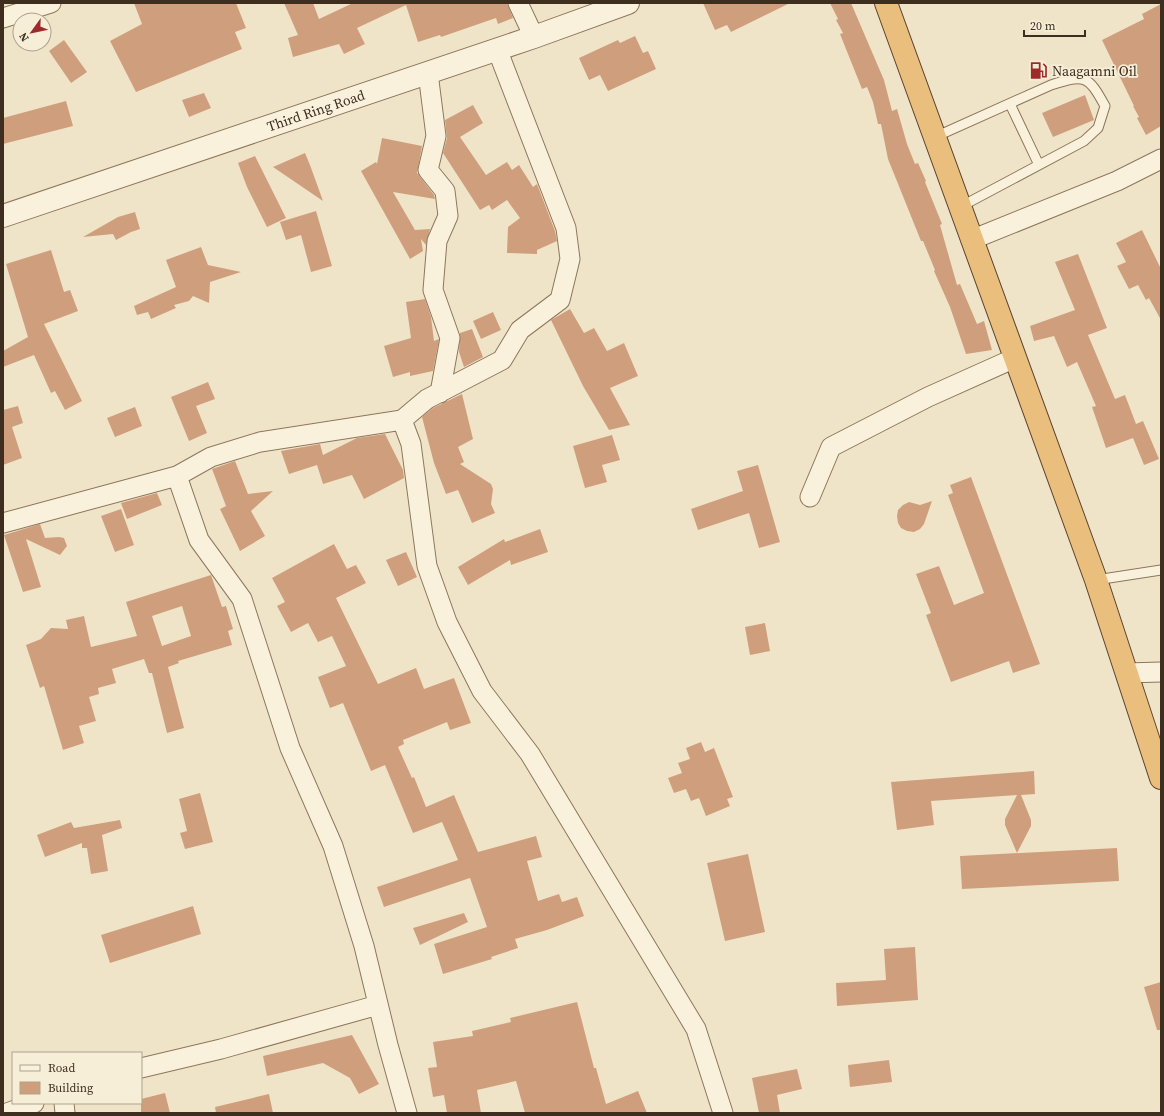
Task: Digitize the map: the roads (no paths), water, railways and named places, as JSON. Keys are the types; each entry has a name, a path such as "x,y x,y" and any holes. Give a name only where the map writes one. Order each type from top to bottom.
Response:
{"highway":[{"path":"886,3 1096,580 1161,778"}],"street":[{"path":"3,18 51,3"},
{"path":"518,3 534,37"},
{"name":"Third Ring Road","path":"3,216 312,110 534,37 628,3"},
{"path":"3,523 177,476 211,457 260,442 402,420 428,399 502,360 520,330 560,300 570,259 566,228 497,49"},
{"path":"428,72 436,136 428,170 445,192 448,216 437,241 434,290 450,338 440,392"},
{"path":"971,240 1117,181 1161,159"},
{"path":"810,497 831,447 928,397 1015,358"},
{"path":"402,420 411,444 427,566 447,622 482,691 530,754 696,1029 723,1113"},
{"path":"177,476 199,540 242,600 290,748 333,846 364,946 406,1113"},
{"path":"1126,672 1161,672"},
{"path":"142,1068 221,1049 378,1005"},
{"path":"7,1113 31,1104"}],"lane":[{"path":"935,137 1051,85 1070,79 1083,78 1092,84 1105,106 1098,128 1084,141 960,206"},
{"path":"1010,104 1039,165"},
{"path":"1096,580 1161,570"}],"place":[{"name":"Naagamni Oil","path":"1039,71"}]}
